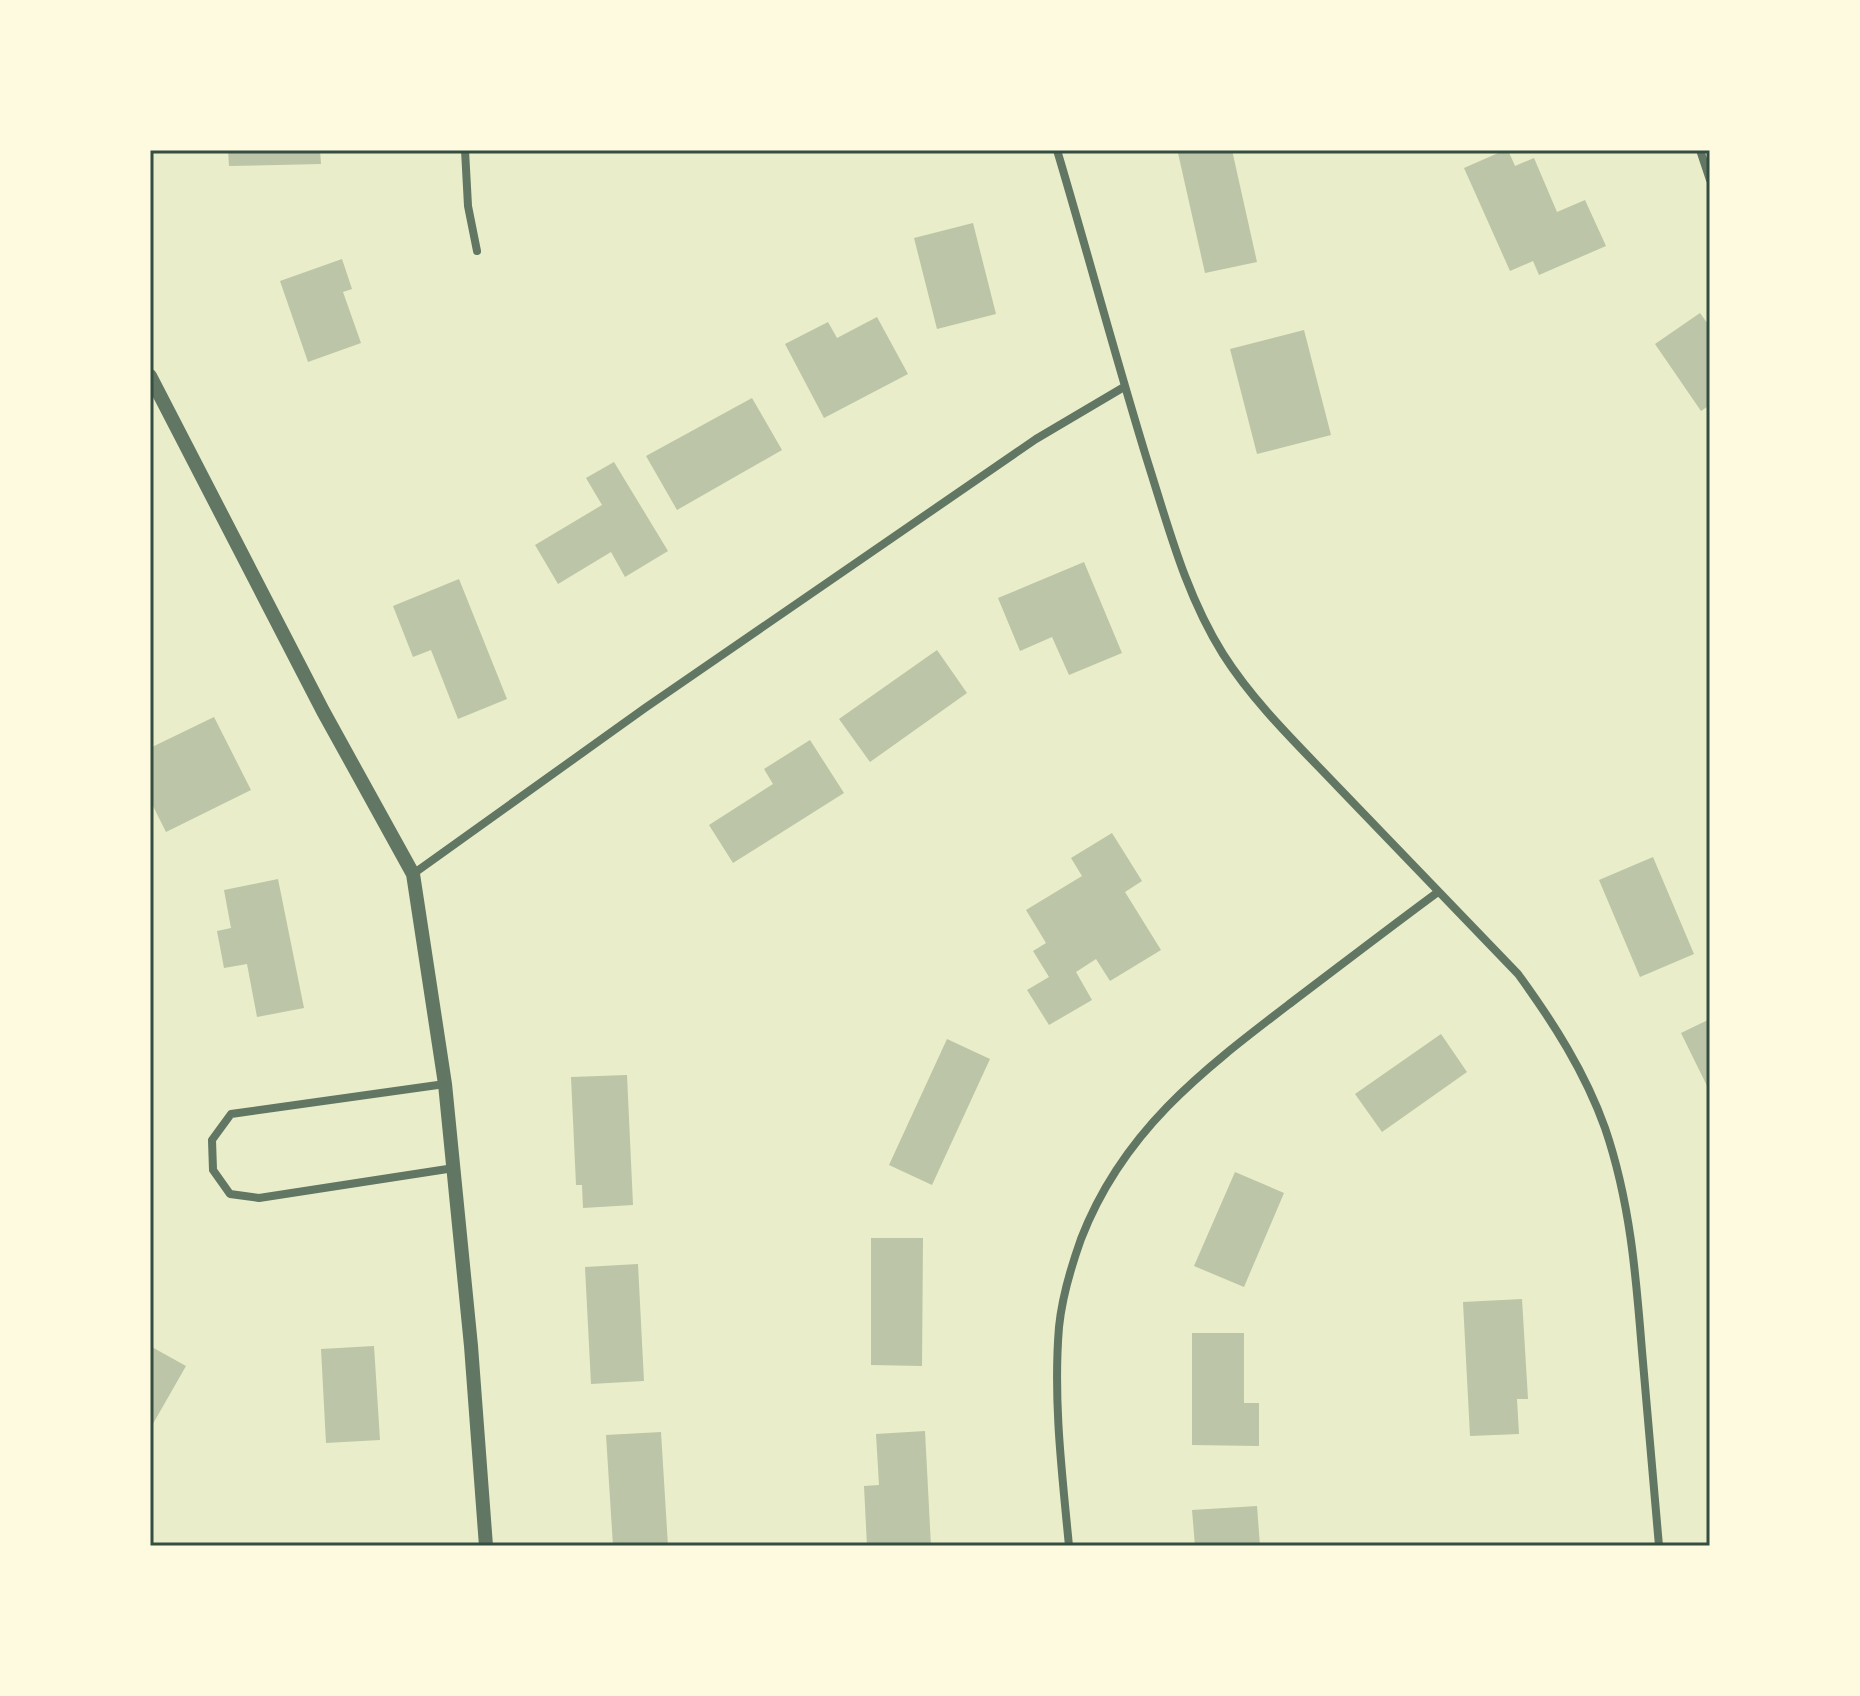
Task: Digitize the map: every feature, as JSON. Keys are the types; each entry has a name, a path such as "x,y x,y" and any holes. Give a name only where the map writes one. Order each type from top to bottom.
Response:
{"street":[{"path":"465,150 468,206 477,251"},
{"path":"1057,150 1104,306 1124,387 1180,566 1196,605 1224,655 1249,689 1303,750 1518,974 1544,1010 1588,1087 1605,1128 1623,1191 1634,1254 1659,1546"},
{"path":"1700,150 1710,180"},
{"path":"150,376 323,711 413,874 445,1084 471,1346 486,1546"},
{"path":"413,874 645,708 1036,439 1124,387"},
{"path":"1069,1546 1057,1382 1059,1325 1075,1257 1109,1179 1133,1144 1160,1113 1228,1051 1438,892"},
{"path":"445,1084 231,1114 212,1140 213,1170 230,1194 259,1198 454,1168"}],"building":[{"path":"228,150 320,150 321,164 229,166"},
{"path":"1232,150 1257,262 1205,273 1178,153"},
{"path":"1508,150 1515,166 1534,158 1557,212 1585,200 1606,246 1539,275 1533,261 1510,271 1464,168"},
{"path":"973,223 996,314 937,329 914,238"},
{"path":"342,259 352,289 343,292 361,343 308,362 280,281"},
{"path":"1700,313 1710,327 1710,405 1701,411 1655,344"},
{"path":"877,317 908,374 824,418 785,344 828,322 837,338"},
{"path":"1304,330 1331,435 1257,454 1230,349"},
{"path":"752,398 782,450 677,510 646,456"},
{"path":"614,462 668,551 625,577 611,552 558,584 535,545 602,505 586,478"},
{"path":"1084,562 1122,653 1069,675 1052,637 1020,651 998,598"},
{"path":"459,579 507,699 458,719 431,650 413,657 393,606"},
{"path":"937,650 967,693 870,762 839,719"},
{"path":"214,717 251,790 166,832 150,800 150,748"},
{"path":"810,740 844,793 733,863 709,825 773,784 764,769"},
{"path":"1112,833 1142,881 1125,892 1161,950 1110,981 1096,959 1076,972 1092,1000 1049,1025 1027,990 1049,977 1033,951 1046,943 1026,910 1082,876 1071,858"},
{"path":"1653,857 1694,954 1640,977 1599,880"},
{"path":"278,879 304,1008 257,1017 247,964 224,968 217,931 231,928 224,890"},
{"path":"1710,1019 1710,1092 1681,1033"},
{"path":"1441,1034 1467,1072 1382,1132 1355,1094"},
{"path":"947,1039 990,1059 932,1185 889,1165"},
{"path":"627,1075 633,1205 583,1208 582,1185 576,1185 571,1077"},
{"path":"1235,1172 1284,1193 1244,1287 1194,1266"},
{"path":"871,1238 923,1238 922,1366 871,1365"},
{"path":"638,1264 644,1381 591,1384 585,1267"},
{"path":"1522,1299 1528,1399 1517,1399 1519,1434 1470,1436 1463,1302"},
{"path":"1192,1333 1244,1333 1244,1403 1259,1403 1259,1446 1192,1445"},
{"path":"150,1346 186,1366 150,1429"},
{"path":"374,1346 380,1440 326,1443 321,1349"},
{"path":"925,1431 931,1546 867,1546 864,1486 879,1485 876,1434"},
{"path":"661,1432 668,1546 613,1546 606,1435"},
{"path":"1257,1506 1260,1546 1195,1546 1192,1510"}]}
